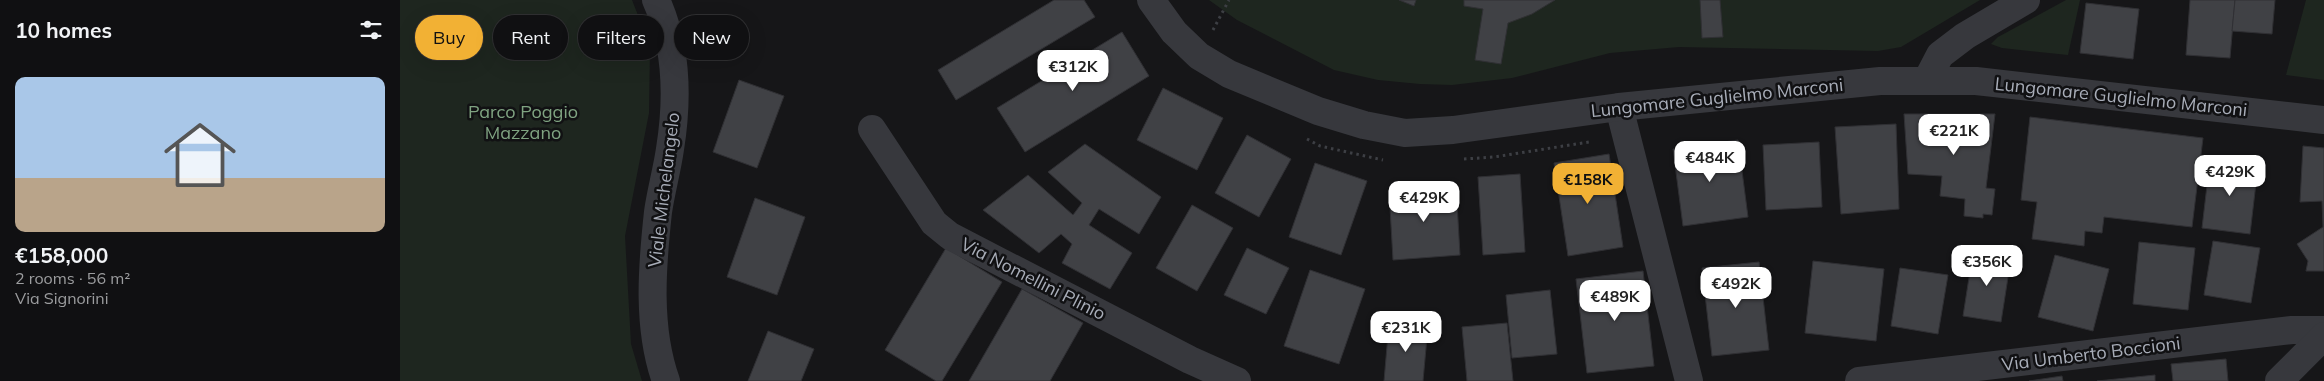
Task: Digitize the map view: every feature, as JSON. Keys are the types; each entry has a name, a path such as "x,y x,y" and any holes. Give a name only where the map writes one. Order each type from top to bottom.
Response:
{"street":[{"name":"Viale Michelangelo","path":"656,0 664,16 674,63 675,104 670,148 658,211 653,288 655,330 666,381"},
{"name":"Lungomare Guglielmo Marconi","path":"1151,0 1174,32 1199,56 1229,74 1318,111 1364,125 1405,133 1453,130 1619,107 1880,81 1927,80 1976,81 2324,120"},
{"path":"1927,80 1940,55 1965,36 2026,0"},
{"path":"1619,107 1689,381"},
{"name":"Via Nomellini Plinio","path":"872,129 934,223 950,236 1190,360 1236,381"},
{"name":"Via Umberto Boccioni","path":"1859,381 2292,330 2324,330"},
{"path":"2279,381 2324,336"}],"path":[{"path":"1199,56 1230,0"}],"green space":[{"name":"Parco Poggio Mazzano","path":"400,0 632,0 638,15 578,15 578,60 650,60 649,113 625,236 631,344 642,381 400,381"},
{"path":"1209,0 1700,0 1702,37 1723,37 1720,0 1980,0 1901,47 1878,51 1679,47 1610,53 1512,78 1452,85 1378,80 1334,70 1237,20"},
{"path":"2066,0 2080,0 2068,55 2002,48 1991,44 1998,37"},
{"path":"2306,0 2324,0 2324,80 2286,75"}],"building":[{"path":"1054,0 1084,0 1095,17 956,100 938,70"},
{"path":"1399,0 1416,0 1414,6"},
{"path":"1464,0 1555,0 1532,14 1508,23 1501,64 1475,60 1483,9 1464,6"},
{"path":"1700,0 1720,0 1723,37 1702,38"},
{"path":"2190,0 2235,0 2230,58 2186,55"},
{"path":"2235,0 2275,0 2272,34 2232,31"},
{"path":"2086,3 2139,9 2133,59 2080,53"},
{"path":"1122,32 1149,76 1025,152 997,108"},
{"path":"739,80 784,96 757,168 713,152"},
{"path":"1163,88 1223,118 1197,170 1137,140"},
{"path":"1904,114 1995,114 1986,188 1995,189 1992,215 1983,214 1983,218 1964,216 1965,199 1940,196 1942,176 1908,174"},
{"path":"2030,117 2203,138 2192,227 2104,217 2102,233 2085,231 2084,246 2032,239 2037,202 2021,200"},
{"path":"1896,124 1899,209 1841,214 1835,127"},
{"path":"1247,135 1291,159 1259,217 1215,193"},
{"path":"1738,140 1748,217 1683,226 1673,149"},
{"path":"1819,142 1822,207 1766,210 1763,145"},
{"path":"1085,144 1161,197 1139,234 1099,209 1089,225 1132,253 1110,289 1062,263 1072,244 1061,234 1039,253 983,210 1028,175 1073,215 1082,203 1048,172"},
{"path":"2303,146 2324,148 2324,271 2306,271 2308,261 2297,244 2323,227 2322,201 2300,202"},
{"path":"1609,154 1623,247 1568,256 1554,163"},
{"path":"2210,160 2258,166 2250,234 2202,228"},
{"path":"1315,163 1367,181 1341,255 1289,237"},
{"path":"1520,174 1525,252 1483,255 1478,177"},
{"path":"1456,185 1460,255 1393,260 1389,190"},
{"path":"755,198 805,217 777,295 727,277"},
{"path":"1192,205 1233,228 1197,291 1156,268"},
{"path":"2213,241 2260,248 2251,303 2204,295"},
{"path":"2139,242 2195,248 2188,310 2133,304"},
{"path":"946,248 1002,282 942,381 936,381 885,350"},
{"path":"1247,248 1289,268 1266,314 1224,295"},
{"path":"1973,252 2011,258 2001,322 1963,316"},
{"path":"2055,255 2109,269 2093,331 2038,317"},
{"path":"1813,261 1884,269 1876,341 1805,333"},
{"path":"1759,262 1769,350 1712,356 1702,268"},
{"path":"1900,268 1948,275 1938,334 1891,326"},
{"path":"1310,270 1365,289 1339,364 1284,346"},
{"path":"1643,271 1654,366 1587,373 1576,279"},
{"path":"1022,289 1083,323 1050,381 969,381"},
{"path":"1550,290 1557,354 1512,358 1506,295"},
{"path":"1389,323 1428,326 1423,381 1384,381"},
{"path":"1507,323 1513,381 1467,381 1462,327"},
{"path":"768,331 814,349 801,381 748,381"},
{"path":"2226,359 2228,381 2173,381 2171,364"},
{"path":"2155,375 2155,381 2097,381"},
{"path":"2062,376 2063,381 2029,381"}]}
